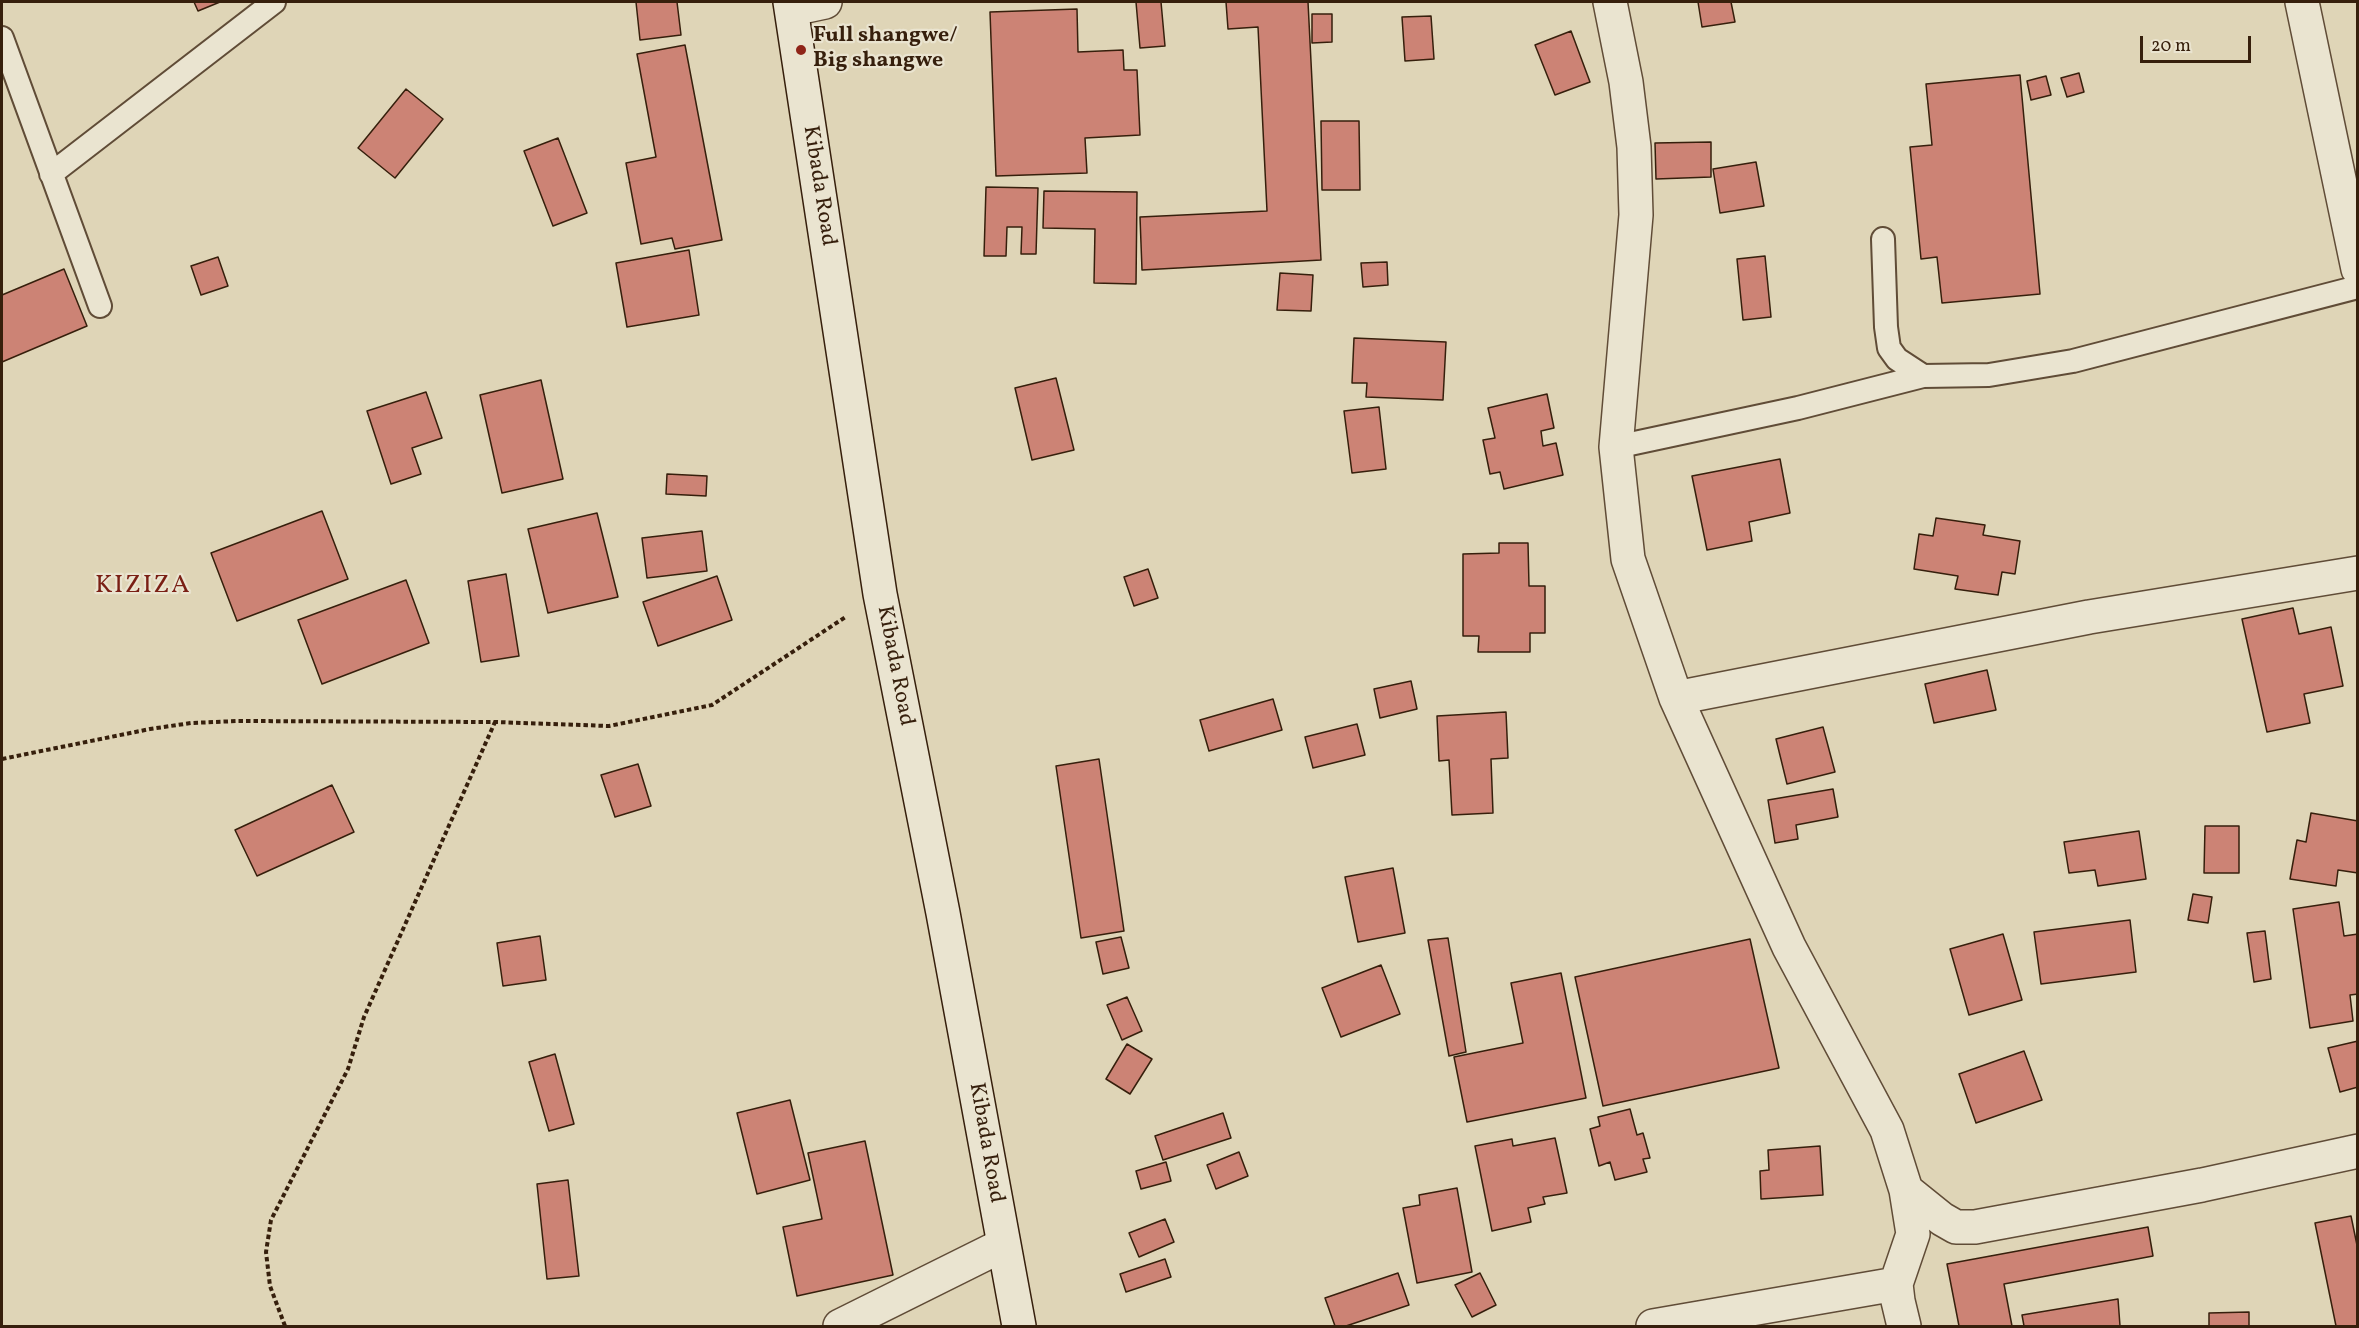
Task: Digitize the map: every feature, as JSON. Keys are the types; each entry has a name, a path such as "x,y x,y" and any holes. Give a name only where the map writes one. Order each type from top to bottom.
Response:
{"street":[{"path":"791,5 825,2"},
{"path":"1610,2 1626,82 1634,147 1636,215 1616,447 1628,559 1676,698 1789,947 1887,1130 1906,1190 1913,1234 1896,1284 1904,1326"},
{"path":"2302,2 2357,272"},
{"name":"Kibada Road","path":"791,5 880,594 943,913 1019,1326"},
{"path":"1676,698 2089,617 2358,573"},
{"path":"1906,1190 1942,1219 1956,1227 1975,1227 2202,1185 2358,1151"},
{"path":"840,1326 1003,1245"},
{"path":"1653,1326 1896,1284"}],"lane":[{"path":"51,174 274,2"},
{"path":"2,38 100,306"},
{"path":"1883,239 1886,327 1889,348 1897,359 1923,376"},
{"path":"1616,447 1798,408 1923,376 1996,374 2073,361 2357,272"}],"path":[{"path":"2,759 191,723 238,721 495,722 609,726 712,705 880,594"},
{"path":"285,1326 270,1286 266,1252 271,1220 348,1069 364,1017 495,722"}],"building":[{"path":"194,2 220,2 198,11"},
{"path":"636,2 677,2 681,35 640,40"},
{"path":"1136,2 1161,2 1165,46 1140,48"},
{"path":"1226,2 1308,2 1321,260 1142,270 1140,217 1267,211 1258,27 1228,29"},
{"path":"1698,2 1731,2 1735,22 1702,27"},
{"path":"1077,9 1078,52 1123,50 1124,70 1137,70 1140,135 1085,138 1087,173 996,176 990,12"},
{"path":"1312,14 1332,14 1332,42 1312,43"},
{"path":"1431,16 1434,59 1405,61 1402,17"},
{"path":"1571,31 1590,82 1555,95 1535,45"},
{"path":"685,45 722,240 675,249 672,238 641,244 626,163 656,157 637,54"},
{"path":"2079,73 2084,92 2067,97 2061,78"},
{"path":"2020,75 2040,294 1942,303 1937,257 1921,259 1910,147 1932,145 1926,84"},
{"path":"2046,76 2051,95 2031,100 2027,81"},
{"path":"406,89 443,119 395,178 358,148"},
{"path":"1321,121 1359,121 1360,190 1322,190"},
{"path":"558,138 587,213 553,226 524,151"},
{"path":"1711,142 1711,177 1656,179 1655,143"},
{"path":"1756,162 1764,206 1720,213 1713,169"},
{"path":"986,187 1038,188 1036,254 1021,254 1022,227 1007,227 1006,256 984,256"},
{"path":"1044,191 1137,192 1136,284 1094,283 1095,229 1043,228"},
{"path":"689,250 699,315 627,327 616,263"},
{"path":"1765,256 1771,317 1743,320 1737,259"},
{"path":"218,257 228,286 201,295 191,266"},
{"path":"1387,262 1388,285 1363,287 1361,263"},
{"path":"64,269 87,326 2,362 2,295"},
{"path":"1280,273 1313,275 1311,311 1277,310"},
{"path":"1354,338 1446,342 1443,400 1366,397 1367,383 1352,383"},
{"path":"1056,378 1074,450 1032,460 1015,388"},
{"path":"541,380 563,479 502,493 480,395"},
{"path":"426,392 442,438 412,448 421,474 391,484 367,411"},
{"path":"1547,394 1554,428 1541,431 1543,446 1556,443 1563,475 1504,489 1500,472 1490,474 1483,440 1495,438 1488,408"},
{"path":"1379,407 1386,469 1352,473 1344,411"},
{"path":"1780,459 1790,513 1749,522 1752,541 1707,550 1692,476"},
{"path":"667,474 707,476 706,496 666,494"},
{"path":"322,511 348,579 237,621 211,553"},
{"path":"597,513 618,597 548,613 528,529"},
{"path":"1936,518 1985,525 1983,535 2020,541 2015,574 2002,572 1998,595 1955,589 1958,576 1914,569 1919,534 1933,536"},
{"path":"702,531 707,571 647,578 642,538"},
{"path":"1499,543 1528,543 1529,586 1545,586 1545,633 1530,633 1530,652 1478,652 1479,636 1463,636 1463,554 1499,553"},
{"path":"1148,569 1158,598 1134,606 1124,577"},
{"path":"506,574 519,656 481,662 468,581"},
{"path":"717,576 732,620 658,646 643,602"},
{"path":"406,580 429,643 322,684 298,620"},
{"path":"2293,608 2299,634 2331,627 2343,686 2304,694 2310,723 2267,732 2242,619"},
{"path":"1987,670 1996,710 1934,723 1925,684"},
{"path":"1411,681 1417,709 1380,718 1374,689"},
{"path":"1273,699 1282,730 1209,751 1200,720"},
{"path":"1506,712 1508,758 1491,759 1493,813 1452,815 1449,760 1439,761 1437,716"},
{"path":"1357,724 1365,755 1313,768 1305,737"},
{"path":"1823,727 1835,772 1787,784 1776,739"},
{"path":"1099,759 1124,931 1081,938 1056,766"},
{"path":"638,764 651,806 615,817 601,775"},
{"path":"332,785 354,832 257,876 235,830"},
{"path":"1833,789 1838,817 1796,825 1798,839 1775,843 1768,800"},
{"path":"2311,813 2358,821 2358,873 2338,870 2336,886 2290,879 2297,840 2306,842"},
{"path":"2205,826 2239,826 2239,873 2204,873"},
{"path":"2139,831 2146,879 2098,886 2095,870 2069,873 2064,842"},
{"path":"1393,868 1405,933 1358,942 1345,877"},
{"path":"2193,894 2212,897 2208,923 2188,920"},
{"path":"2339,902 2344,936 2358,934 2358,994 2350,995 2353,1021 2310,1028 2293,909"},
{"path":"2130,920 2136,972 2041,984 2034,932"},
{"path":"2265,931 2271,979 2254,982 2247,933"},
{"path":"2003,934 2022,1000 1969,1015 1950,949"},
{"path":"540,936 546,980 503,986 497,943"},
{"path":"1121,937 1129,968 1103,974 1096,942"},
{"path":"1448,938 1466,1052 1449,1056 1428,940"},
{"path":"1750,939 1779,1068 1603,1106 1575,977"},
{"path":"1381,965 1400,1014 1341,1037 1322,988"},
{"path":"1561,973 1586,1098 1467,1122 1454,1057 1523,1043 1511,983"},
{"path":"1127,997 1142,1031 1122,1040 1107,1005"},
{"path":"2358,1041 2358,1087 2340,1092 2328,1048"},
{"path":"1127,1044 1152,1059 1130,1094 1106,1079"},
{"path":"2024,1051 2042,1100 1976,1123 1959,1074"},
{"path":"555,1054 574,1124 549,1131 529,1062"},
{"path":"790,1100 810,1180 757,1194 737,1113"},
{"path":"1630,1109 1637,1135 1643,1133 1650,1158 1643,1159 1647,1172 1615,1180 1610,1162 1599,1166 1590,1129 1600,1126 1598,1117"},
{"path":"1223,1113 1231,1138 1163,1160 1155,1136"},
{"path":"1555,1138 1567,1193 1543,1197 1545,1204 1528,1208 1531,1222 1492,1231 1475,1146 1512,1139 1513,1146"},
{"path":"865,1141 893,1275 797,1296 783,1227 822,1219 808,1153"},
{"path":"1820,1146 1823,1195 1761,1199 1760,1171 1769,1170 1768,1150"},
{"path":"1239,1152 1248,1176 1216,1189 1207,1165"},
{"path":"1166,1162 1171,1181 1141,1189 1136,1171"},
{"path":"568,1180 579,1276 547,1279 537,1184"},
{"path":"1457,1188 1472,1272 1417,1283 1403,1208 1420,1205 1419,1195"},
{"path":"2351,1216 2358,1250 2358,1326 2336,1326 2315,1223"},
{"path":"1165,1219 1174,1242 1139,1257 1129,1233"},
{"path":"2148,1227 2153,1256 2004,1284 2012,1326 1959,1326 1947,1264"},
{"path":"1165,1259 1171,1277 1126,1292 1120,1274"},
{"path":"1398,1273 1409,1305 1346,1326 1335,1326 1325,1298"},
{"path":"1480,1273 1496,1305 1472,1317 1455,1285"},
{"path":"2118,1299 2120,1326 2024,1326 2022,1315"},
{"path":"2249,1312 2249,1326 2209,1326 2209,1313"}],"place":[{"name":"Full shangwe/ Big shangwe","path":"801,50"}],"district":[{"name":"KIZIZA","path":"143,587"}]}
